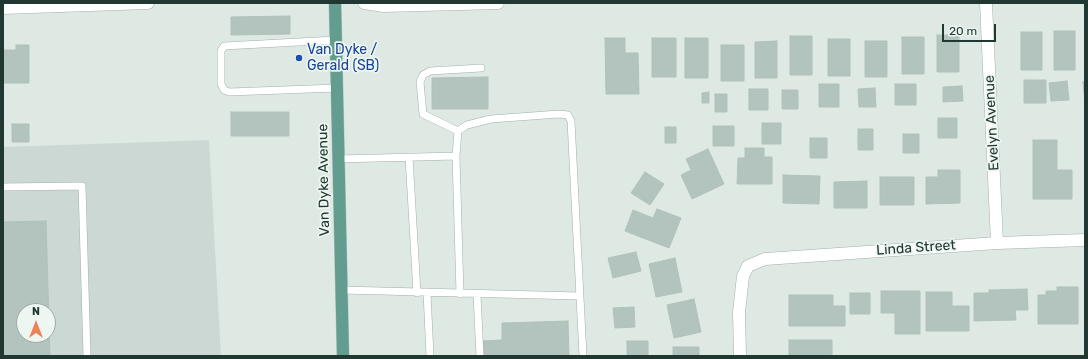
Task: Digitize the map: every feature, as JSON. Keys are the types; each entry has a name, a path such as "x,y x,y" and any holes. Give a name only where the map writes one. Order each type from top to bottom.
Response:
{"main road":[{"name":"Van Dyke Avenue","path":"335,3 343,356"}],"street":[{"path":"3,8 148,3"},
{"path":"364,3 384,6 498,3"},
{"name":"Evelyn Avenue","path":"986,3 997,243"},
{"name":"Linda Street","path":"740,356 740,299 743,276 748,266 765,259 997,243 1085,240"}],"lane":[{"path":"336,40 224,46 221,51 221,84 224,90 229,92 337,88"},
{"path":"458,131 423,114 420,82 423,75 430,70 481,68"},
{"path":"458,131 467,125 490,119 559,114 568,115 571,121 583,356"},
{"path":"458,131 456,156 460,294"},
{"path":"338,159 456,156"},
{"path":"410,157 417,293"},
{"path":"3,187 82,186 88,356"},
{"path":"341,290 580,296"},
{"path":"427,293 430,356"},
{"path":"477,294 480,356"}],"shaded area":[{"path":"209,140 221,356 3,356 3,147"}],"building":[{"path":"290,16 290,34 231,35 231,17"},
{"path":"1054,31 1075,31 1075,70 1054,70"},
{"path":"1021,32 1042,32 1042,70 1021,70"},
{"path":"937,35 959,35 959,72 937,72"},
{"path":"790,36 812,36 812,75 790,75"},
{"path":"902,37 924,37 924,74 902,74"},
{"path":"605,38 625,38 625,53 638,53 639,94 606,94"},
{"path":"652,38 676,38 676,77 652,77"},
{"path":"685,38 708,38 708,78 685,78"},
{"path":"828,39 850,39 850,76 828,76"},
{"path":"777,41 777,78 755,78 755,42"},
{"path":"865,41 887,41 887,77 865,77"},
{"path":"16,45 29,45 29,83 3,83 3,50 16,50"},
{"path":"721,45 744,45 744,81 721,81"},
{"path":"488,77 488,109 432,109 432,78"},
{"path":"1024,80 1046,80 1046,103 1024,103"},
{"path":"1067,81 1069,100 1051,101 1049,83"},
{"path":"1083,82 1085,82 1085,103"},
{"path":"819,84 839,84 839,107 819,107"},
{"path":"895,84 916,84 916,105 895,105"},
{"path":"962,86 963,101 943,102 943,87"},
{"path":"875,88 876,107 859,107 858,89"},
{"path":"749,89 768,89 768,110 749,110"},
{"path":"782,90 798,90 798,109 782,109"},
{"path":"709,92 709,103 702,103 702,93"},
{"path":"715,94 727,94 727,112 715,112"},
{"path":"231,112 289,112 289,136 231,136"},
{"path":"938,118 957,118 957,138 938,138"},
{"path":"762,123 781,123 781,144 762,144"},
{"path":"12,124 29,124 29,142 12,142"},
{"path":"713,126 734,126 734,146 713,146"},
{"path":"665,127 676,127 676,143 665,143"},
{"path":"858,129 873,129 873,150 858,150"},
{"path":"903,134 919,134 919,153 903,153"},
{"path":"810,138 827,138 827,158 810,158"},
{"path":"1033,140 1057,140 1057,170 1072,170 1072,199 1033,199"},
{"path":"745,148 764,148 764,157 772,157 772,184 737,184 738,158 745,158"},
{"path":"708,149 724,184 692,199 681,175 691,170 686,159"},
{"path":"938,170 960,170 960,203 926,204 926,177 938,177"},
{"path":"645,172 664,184 650,205 631,193"},
{"path":"783,175 820,176 819,204 783,203"},
{"path":"880,177 914,177 914,205 880,205"},
{"path":"867,181 867,208 834,208 834,182"},
{"path":"657,209 681,218 669,248 625,231 633,210 653,218"},
{"path":"46,221 48,303 16,303 16,343 50,343 50,356 3,356 3,222"},
{"path":"636,252 641,271 613,278 608,258"},
{"path":"675,258 682,292 656,297 649,264"},
{"path":"1057,287 1078,287 1078,324 1038,324 1038,295 1046,295 1046,291 1057,291"},
{"path":"1027,289 1028,310 1015,310 1016,320 974,321 974,293 989,293 989,290"},
{"path":"881,291 920,291 920,334 895,334 895,313 881,313"},
{"path":"926,292 952,292 952,306 969,306 969,331 926,331"},
{"path":"850,293 870,293 870,314 850,314"},
{"path":"789,295 833,295 833,306 845,306 845,326 789,326"},
{"path":"694,299 701,332 674,338 667,305"},
{"path":"634,307 635,327 615,328 613,308"},
{"path":"568,321 569,356 483,356 482,341 502,340 502,323"},
{"path":"789,340 832,340 832,356 789,356"},
{"path":"627,341 648,341 648,356 627,356"},
{"path":"673,347 699,347 699,356 673,356"}],"place":[{"name":"Van Dyke / Gerald (SB)","path":"299,58"}]}
